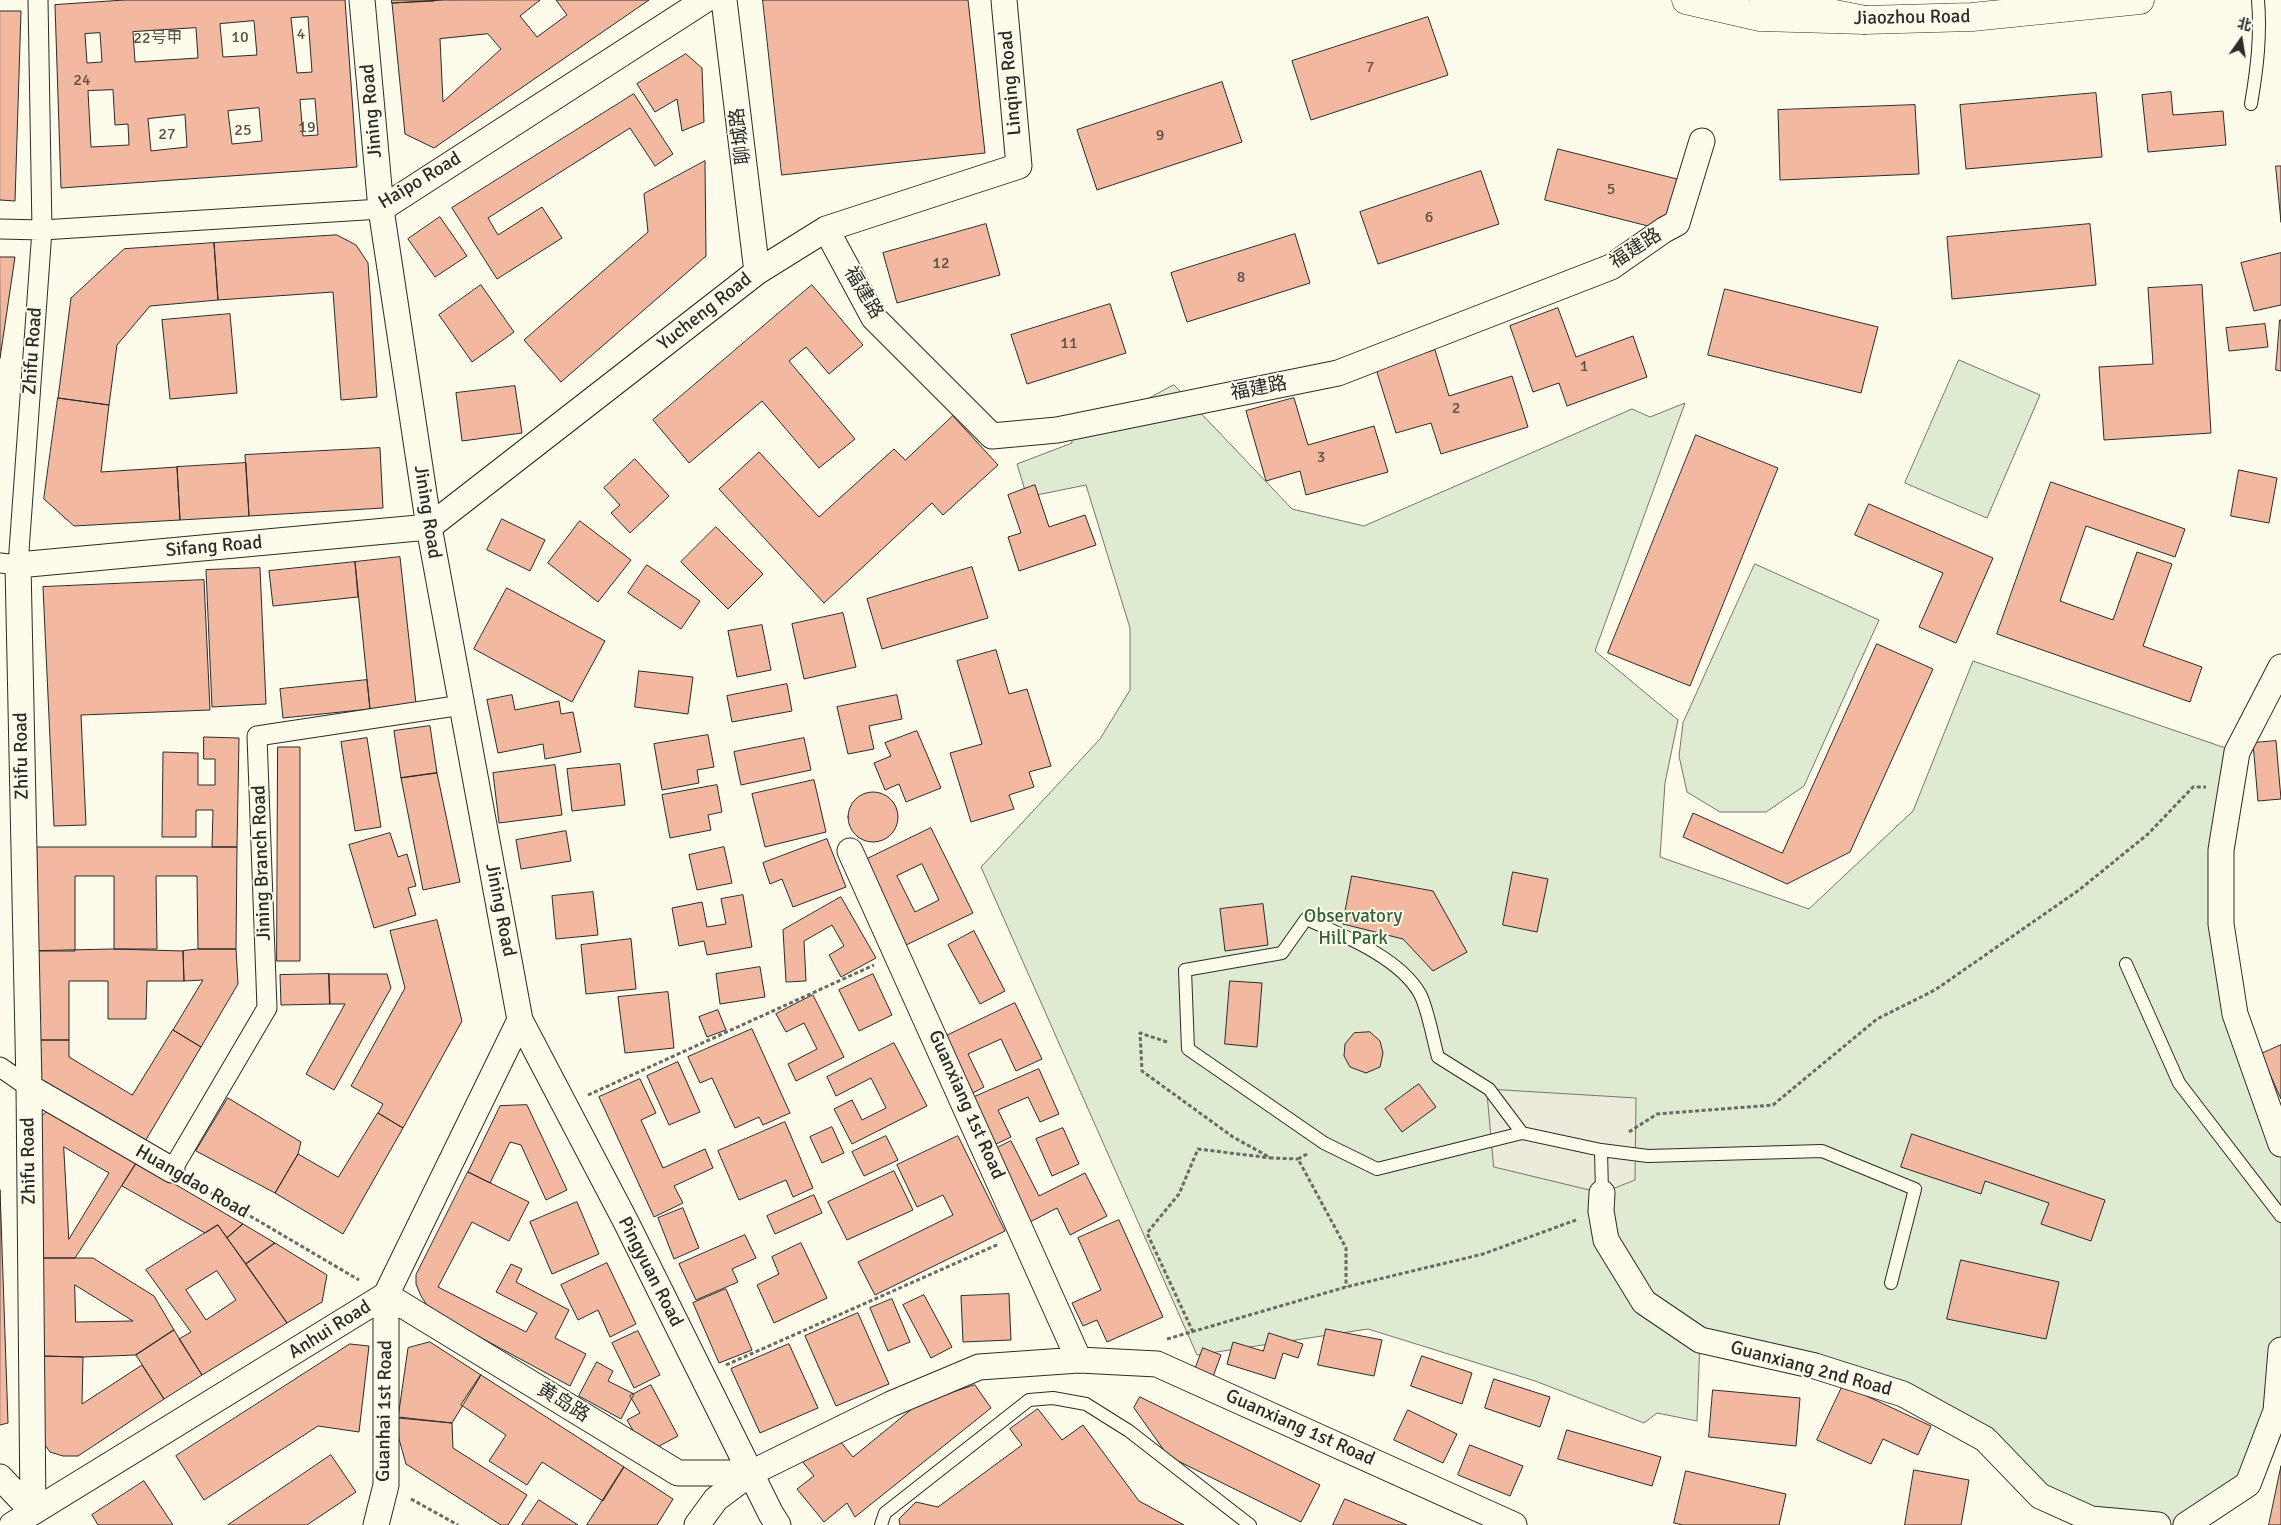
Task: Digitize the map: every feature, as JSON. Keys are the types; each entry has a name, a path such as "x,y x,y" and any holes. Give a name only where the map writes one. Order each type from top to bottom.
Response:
{"main road":[{"name":"Jiaozhou Road","path":"1686,0 1760,17 1865,20 1972,17 2140,0"},
{"path":"1764,0 1865,20"}],"street":[{"name":"Zhifu Road","path":"23,1519 29,1087 9,564 42,230 38,0"},
{"name":"Jining Road","path":"362,0 381,209 429,527 520,1020"},
{"name":"Haipo Road","path":"0,229 42,230 381,209 705,0"},
{"name":"聊城路","path":"724,0 757,272"},
{"name":"Linqing Road","path":"1004,0 1019,166"},
{"name":"福建路","path":"826,228 874,318 992,436 1057,430 1338,373 1611,267 1677,223 1702,141"},
{"name":"Yucheng Road","path":"429,527 757,272 826,228 1019,166"},
{"name":"Sifang Road","path":"9,564 429,527"},
{"path":"2281,667 2237,752 2221,850 2221,924 2235,1014 2281,1144"},
{"name":"Jining Branch Road","path":"172,1170 267,1008 257,736 462,705"},
{"name":"Guanxiang 1st Road","path":"850,851 1080,1360"},
{"name":"Pingyuan Road","path":"520,1020 778,1525"},
{"name":"Anhui Road","path":"23,1519 386,1295 520,1020"},
{"name":"Huangdao Road","path":"0,1066 29,1087 172,1170"},
{"name":"Guanxiang 2nd Road","path":"1601,1202 1606,1240 1644,1302 1700,1340 1815,1366 1904,1394 1985,1439 2040,1496 2091,1519 2158,1525"},
{"name":"黄岛路","path":"386,1295 678,1473 752,1473"},
{"name":"Guanhai 1st Road","path":"376,1525 386,1485 386,1295"},
{"path":"2186,1525 2248,1484 2276,1411 2281,1350"},
{"name":"Guanxiang 1st Road","path":"697,1525 716,1499 752,1473 891,1404 979,1367 1080,1360 1157,1364 1514,1525"},
{"path":"0,1478 23,1519"}],"lane":[{"path":"2251,104 2258,62 2260,27 2258,0"},
{"path":"1522,1133 1489,1089 1438,1057 1420,994 1398,968 1342,935 1306,919 1282,953 1185,970 1188,1049 1324,1143 1377,1169 1522,1133 1601,1150 1648,1156 1822,1152 1915,1189 1890,1284"},
{"path":"2126,964 2179,1083 2281,1216"},
{"path":"1601,1150 1601,1202"},
{"path":"881,1525 886,1513 1029,1400 1053,1398 1086,1404 1122,1426 1250,1525"}],"path":[{"path":"1601,1150 1658,1114 1773,1105 1877,1019 1934,990 2079,890 2148,834 2193,787 2231,787"},
{"path":"565,1105 897,954"},
{"path":"1188,1049 1140,1033 1142,1071 1233,1137 1271,1158"},
{"path":"1193,1332 1147,1233 1179,1194 1198,1149 1298,1160 1324,1143"},
{"path":"1298,1160 1346,1248 1346,1287"},
{"name":"Huangdao Road","path":"172,1170 386,1295"},
{"path":"1159,1342 1346,1287 1483,1254 1601,1202"},
{"path":"703,1376 1024,1234"},
{"path":"386,1485 458,1525"}],"green space":[{"path":"1959,360 2040,395 1987,518 1905,483"},
{"name":"Observatory Hill Park","path":"1174,385 1292,509 1364,526 1632,409 1650,417 1685,403 1595,651 1678,720 1665,783 1660,857 1809,909 1913,811 1973,661 2237,752 2221,924 2281,1144 2281,1350 2248,1484 2186,1525 2158,1525 2091,1519 1985,1439 1903,1394 1700,1340 1697,1421 1657,1413 1644,1423 1535,1381 1368,1329 1197,1355 981,867 1100,739 1130,690 1130,628 1086,485 1027,497 1017,464 1072,443 1072,440"},
{"path":"1755,564 1879,620 1804,786 1766,812 1720,812 1687,792 1679,756 1683,723"}],"shaded area":[{"path":"1487,1089 1636,1098 1635,1180 1602,1193 1494,1167"}],"building":[{"path":"125,0 345,0 357,167 61,188 55,5","holes":["308,17 312,72 297,73 291,18","254,21 257,55 223,57 220,24","196,28 198,58 135,62 133,32","100,33 102,62 87,63 85,34","113,90 115,125 128,124 129,145 91,147 88,91","315,99 318,135 303,136 300,100","259,108 262,141 232,144 228,111","185,115 187,147 151,151 148,119"]},
{"path":"392,0 434,0 434,1 392,3"},
{"path":"444,0 540,0 520,16 537,37 567,15 556,0 649,0 434,148 405,134 392,3","holes":["488,34 501,49 443,102 440,39"]},
{"path":"763,0 968,0 985,153 782,175"},
{"path":"0,11 21,11 15,201 0,200"},
{"path":"1428,17 1448,75 1311,120 1292,61"},
{"path":"686,54 702,68 704,122 682,131 677,99 655,112 637,84"},
{"path":"1222,82 1242,142 1097,190 1077,130"},
{"path":"2171,92 2173,115 2223,111 2226,145 2148,152 2142,95"},
{"path":"2096,93 2102,157 1966,169 1960,105"},
{"path":"634,94 673,154 655,166 630,128 488,218 498,235 542,207 562,238 497,279 452,208"},
{"path":"1915,105 1919,174 1780,180 1778,110"},
{"path":"1558,149 1677,179 1664,230 1545,200"},
{"path":"705,161 706,256 561,382 524,340 648,232 644,194"},
{"path":"2276,166 2281,166 2281,222"},
{"path":"1481,171 1499,224 1378,264 1360,212"},
{"path":"440,217 467,256 435,277 408,239"},
{"path":"986,224 1000,275 897,303 883,253"},
{"path":"2090,224 2096,285 1952,299 1947,237"},
{"path":"1295,234 1310,283 1187,322 1171,273"},
{"path":"337,235 356,245 368,263 377,397 341,400 333,292 218,300 214,243"},
{"path":"214,243 218,300 150,306 117,345 109,405 58,398 71,298 124,249"},
{"path":"2281,253 2281,305 2254,311 2241,263"},
{"path":"0,257 15,257 0,358"},
{"path":"481,285 514,332 472,362 439,315"},
{"path":"812,285 863,345 829,374 806,347 789,361 855,439 819,468 762,401 689,463 653,420"},
{"path":"2202,285 2211,433 2104,440 2099,367 2153,364 2148,288"},
{"path":"1725,289 1878,327 1861,393 1708,355"},
{"path":"1110,304 1126,353 1027,384 1011,335"},
{"path":"1558,308 1576,357 1633,336 1647,377 1567,406 1559,383 1533,392 1510,326"},
{"path":"230,314 237,393 170,399 162,320"},
{"path":"2281,320 2281,371 2276,370"},
{"path":"2265,324 2268,347 2229,351 2226,328"},
{"path":"1435,350 1449,396 1512,376 1528,427 1441,454 1431,423 1396,433 1376,369"},
{"path":"515,386 522,433 462,441 456,393"},
{"path":"58,398 109,405 101,472 177,467 180,520 74,526 44,499"},
{"path":"1294,398 1308,445 1374,426 1388,472 1306,495 1300,471 1266,481 1246,411"},
{"path":"953,416 998,465 943,515 932,503 824,603 719,489 759,452 819,517 894,449 905,460"},
{"path":"1696,435 1778,468 1690,686 1608,653"},
{"path":"380,448 383,508 249,516 245,455"},
{"path":"635,459 669,496 630,533 611,513 620,505 604,488"},
{"path":"246,463 249,516 180,520 177,467"},
{"path":"2239,470 2277,478 2269,523 2231,516"},
{"path":"2051,482 2185,529 2175,557 2086,526 2060,601 2113,620 2137,552 2172,564 2143,646 2202,667 2190,702 1997,634"},
{"path":"1035,485 1049,527 1085,515 1096,545 1019,571 1008,537 1021,533 1008,495"},
{"path":"1869,504 1993,558 1956,643 1919,627 1943,573 1855,535"},
{"path":"502,519 545,540 530,571 487,550"},
{"path":"580,521 631,560 598,602 548,563"},
{"path":"716,527 763,574 728,609 681,562"},
{"path":"400,557 416,704 370,709 355,562"},
{"path":"355,562 358,597 273,606 269,571"},
{"path":"647,565 700,601 681,629 628,593"},
{"path":"972,567 988,618 882,649 867,599"},
{"path":"260,568 266,704 212,707 206,570"},
{"path":"204,580 210,710 81,715 86,825 54,826 43,587"},
{"path":"507,588 605,641 572,702 474,649"},
{"path":"843,613 856,667 804,679 792,624"},
{"path":"762,625 771,670 737,677 728,631"},
{"path":"1877,644 1933,669 1850,852 1787,884 1683,837 1693,813 1782,853"},
{"path":"996,650 1009,694 1027,689 1051,766 1029,772 1034,787 1009,795 1014,809 971,822 950,753 982,744 957,661"},
{"path":"639,671 693,677 688,714 635,707"},
{"path":"367,680 370,709 283,718 280,689"},
{"path":"787,684 792,711 732,722 727,696"},
{"path":"512,695 515,710 559,701 561,714 573,712 581,752 545,759 543,744 498,753 487,700"},
{"path":"897,695 902,719 869,726 874,749 848,754 837,707"},
{"path":"430,726 437,773 401,778 394,731"},
{"path":"917,731 941,788 906,802 899,784 885,790 874,763 891,756 885,743"},
{"path":"708,735 714,767 697,770 699,783 662,790 654,744"},
{"path":"204,737 239,738 237,847 212,847 213,810 196,810 196,837 162,837 163,752 198,753 198,785 215,785 215,759 204,759"},
{"path":"367,738 381,827 355,831 341,742"},
{"path":"804,738 811,770 741,785 734,752"},
{"path":"2276,741 2281,799 2258,801 2253,743"},
{"path":"278,747 300,747 300,961 277,961"},
{"path":"620,764 625,805 572,811 567,769"},
{"path":"555,765 562,815 499,823 493,773"},
{"path":"437,773 460,882 423,890 401,778"},
{"path":"814,780 826,832 765,847 752,794"},
{"path":"717,785 722,812 708,815 711,830 670,838 662,795"},
{"path":"878,792 891,799 897,807 897,827 891,835 883,841 868,842 855,835 849,827 848,812 855,799 863,793"},
{"path":"931,828 973,913 906,945 865,860","holes":["922,864 939,900 915,912 897,876"]},
{"path":"566,831 571,861 521,869 516,840"},
{"path":"390,833 398,857 407,854 416,886 408,888 416,915 374,928 349,845"},
{"path":"827,839 846,887 793,907 782,879 770,884 763,863"},
{"path":"37,847 237,847 236,949 198,949 197,876 156,876 157,949 114,949 114,876 75,876 75,951 38,951"},
{"path":"724,847 732,883 697,890 689,855"},
{"path":"1513,872 1548,879 1537,932 1503,925"},
{"path":"1352,876 1433,891 1467,952 1433,971 1403,939 1343,924"},
{"path":"593,892 598,935 556,939 552,896"},
{"path":"743,895 752,947 707,955 704,941 679,946 672,908 702,902 707,927 726,924 721,899"},
{"path":"841,897 876,958 841,977 829,955 844,946 832,925 804,941 806,981 786,982 783,930"},
{"path":"1263,904 1268,945 1225,951 1220,909"},
{"path":"437,920 462,1021 403,1128 378,1113 383,1104 351,1086 405,988 390,931"},
{"path":"974,931 1005,991 980,1004 948,945"},
{"path":"631,939 636,989 586,994 581,945"},
{"path":"114,949 183,951 184,981 147,981 146,1019 108,1019 108,981 69,981 69,1040 40,1040 38,951"},
{"path":"236,949 238,984 201,1047 173,1030 203,980 184,981 183,951"},
{"path":"760,967 765,997 720,1004 716,974"},
{"path":"329,974 330,1004 281,1005 280,975"},
{"path":"329,974 387,974 391,988 334,1090 306,1074 345,1004 330,1004"},
{"path":"873,974 892,1015 859,1031 839,990"},
{"path":"1230,981 1262,983 1257,1047 1225,1044"},
{"path":"668,992 674,1048 625,1053 618,997"},
{"path":"813,995 844,1057 796,1081 788,1064 817,1049 804,1023 786,1032 776,1014"},
{"path":"1015,1003 1042,1059 1016,1071 1001,1039 968,1054 984,1087 971,1094 944,1037"},
{"path":"718,1010 726,1030 707,1037 699,1017"},
{"path":"752,1029 790,1113 763,1125 759,1117 735,1128 712,1078 700,1083 688,1057"},
{"path":"173,1030 201,1047 144,1143 38,1078 40,1040 69,1040 69,1057 132,1095"},
{"path":"1370,1032 1380,1041 1383,1053 1380,1067 1366,1073 1350,1067 1344,1056 1345,1044 1354,1033"},
{"path":"894,1043 927,1106 852,1144 834,1109 852,1100 862,1120 886,1108 871,1078 836,1096 827,1077"},
{"path":"2281,1045 2281,1099 2261,1054"},
{"path":"678,1062 700,1112 669,1125 647,1076"},
{"path":"1039,1069 1059,1114 1040,1122 1028,1097 998,1110 1011,1137 994,1145 972,1098"},
{"path":"640,1079 656,1113 641,1120 663,1168 705,1149 713,1168 674,1186 683,1203 654,1217 599,1097"},
{"path":"1419,1084 1436,1107 1402,1132 1385,1109"},
{"path":"228,1098 301,1142 298,1154 275,1193 196,1151"},
{"path":"527,1105 567,1190 546,1200 521,1145 510,1142 490,1183 468,1172 500,1106"},
{"path":"48,1111 137,1162 75,1258 40,1258 37,1120","holes":["64,1147 109,1173 69,1239"]},
{"path":"378,1113 403,1128 343,1234 275,1193 298,1154 338,1177"},
{"path":"785,1122 813,1188 793,1197 786,1180 739,1200 718,1151"},
{"path":"832,1127 844,1153 822,1163 810,1137"},
{"path":"1063,1128 1079,1164 1052,1176 1036,1139"},
{"path":"1912,1134 2105,1200 2091,1241 2041,1224 2049,1203 1985,1181 1981,1194 1901,1167"},
{"path":"886,1136 898,1160 864,1176 852,1152"},
{"path":"958,1136 1005,1231 875,1295 858,1262 953,1215 943,1195 917,1207 897,1165"},
{"path":"1011,1141 1039,1196 1085,1173 1107,1216 1070,1235 1057,1208 1028,1223 991,1151"},
{"path":"137,1162 243,1224 227,1238 218,1225 205,1233 122,1186"},
{"path":"894,1171 913,1210 847,1240 828,1202"},
{"path":"468,1172 529,1202 509,1241 472,1222 438,1287 526,1332 537,1313 496,1292 511,1264 522,1269 516,1282 569,1310 555,1338 586,1354 570,1386 430,1310 421,1296 416,1284 416,1275"},
{"path":"0,1190 8,1423 0,1425"},
{"path":"814,1195 822,1213 775,1234 767,1216"},
{"path":"577,1202 599,1254 552,1274 530,1222"},
{"path":"683,1208 699,1248 674,1259 658,1218"},
{"path":"1119,1220 1163,1317 1107,1342 1097,1320 1083,1326 1072,1303 1101,1290 1078,1238"},
{"path":"243,1224 275,1243 246,1264 227,1238"},
{"path":"218,1225 287,1323 202,1375 179,1339 191,1332 146,1270","holes":["217,1271 236,1300 206,1320 186,1290"]},
{"path":"745,1235 756,1258 732,1269 738,1282 696,1300 679,1264"},
{"path":"275,1243 327,1275 322,1302 287,1323 246,1264"},
{"path":"801,1243 827,1298 774,1323 757,1285 779,1274 772,1257"},
{"path":"40,1258 93,1258 154,1296 174,1330 136,1355 41,1356","holes":["75,1285 133,1321 76,1322"]},
{"path":"1961,1260 2059,1282 2046,1339 1947,1319"},
{"path":"607,1263 636,1324 610,1337 598,1310 578,1320 561,1285"},
{"path":"726,1289 752,1350 719,1363 693,1303"},
{"path":"1009,1294 1011,1340 963,1342 961,1296"},
{"path":"924,1295 952,1347 931,1358 903,1305"},
{"path":"892,1299 910,1342 888,1351 870,1308"},
{"path":"858,1313 889,1384 836,1406 805,1336"},
{"path":"1326,1329 1382,1340 1374,1376 1318,1365"},
{"path":"174,1330 202,1375 164,1399 136,1355"},
{"path":"638,1331 660,1375 634,1388 612,1343"},
{"path":"1269,1333 1303,1344 1298,1358 1283,1353 1275,1379 1227,1364 1233,1342 1263,1351"},
{"path":"430,1342 481,1375 452,1423 398,1418 408,1348"},
{"path":"350,1344 369,1346 359,1432 318,1426 204,1500 176,1456"},
{"path":"789,1344 818,1408 760,1433 731,1369"},
{"path":"1203,1348 1221,1355 1211,1382 1193,1375"},
{"path":"41,1356 83,1357 82,1404 142,1365 164,1399 78,1456 63,1456 50,1452 39,1437"},
{"path":"1422,1356 1472,1373 1462,1404 1411,1386"},
{"path":"597,1362 613,1371 608,1381 634,1394 621,1419 579,1396"},
{"path":"481,1375 624,1467 603,1501 542,1462 527,1485 489,1461 506,1435 461,1405"},
{"path":"1494,1379 1550,1397 1540,1427 1485,1408"},
{"path":"651,1385 678,1436 646,1453 627,1420 640,1413 630,1396"},
{"path":"975,1385 991,1408 855,1517 847,1503 824,1522 797,1489 814,1476 802,1461 835,1435 853,1457 918,1404"},
{"path":"1843,1385 1931,1426 1918,1455 1883,1439 1871,1464 1817,1440"},
{"path":"1713,1390 1800,1398 1796,1446 1709,1437"},
{"path":"1140,1397 1320,1485 1301,1522 1168,1456 1134,1408"},
{"path":"1038,1409 1062,1440 1083,1425 1139,1501 1184,1525 900,1525 899,1519 916,1502 938,1507 1022,1445 1010,1429"},
{"path":"1408,1410 1457,1434 1443,1463 1394,1440"},
{"path":"398,1417 452,1423 453,1448 527,1495 508,1525 501,1525 406,1464 399,1439"},
{"path":"1567,1430 1661,1457 1652,1486 1558,1459"},
{"path":"1470,1445 1523,1466 1510,1496 1458,1475"},
{"path":"331,1455 356,1492 307,1525 228,1525"},
{"path":"2281,1466 2281,1525 2269,1525"},
{"path":"624,1467 673,1499 657,1525 587,1525"},
{"path":"1914,1470 1969,1480 1961,1525 1905,1525"},
{"path":"1686,1471 1786,1494 1779,1525 1683,1525 1674,1523"},
{"path":"144,1481 173,1525 98,1525 92,1515"},
{"path":"1345,1499 1407,1525 1333,1525"},
{"path":"539,1500 578,1525 522,1525"}]}
